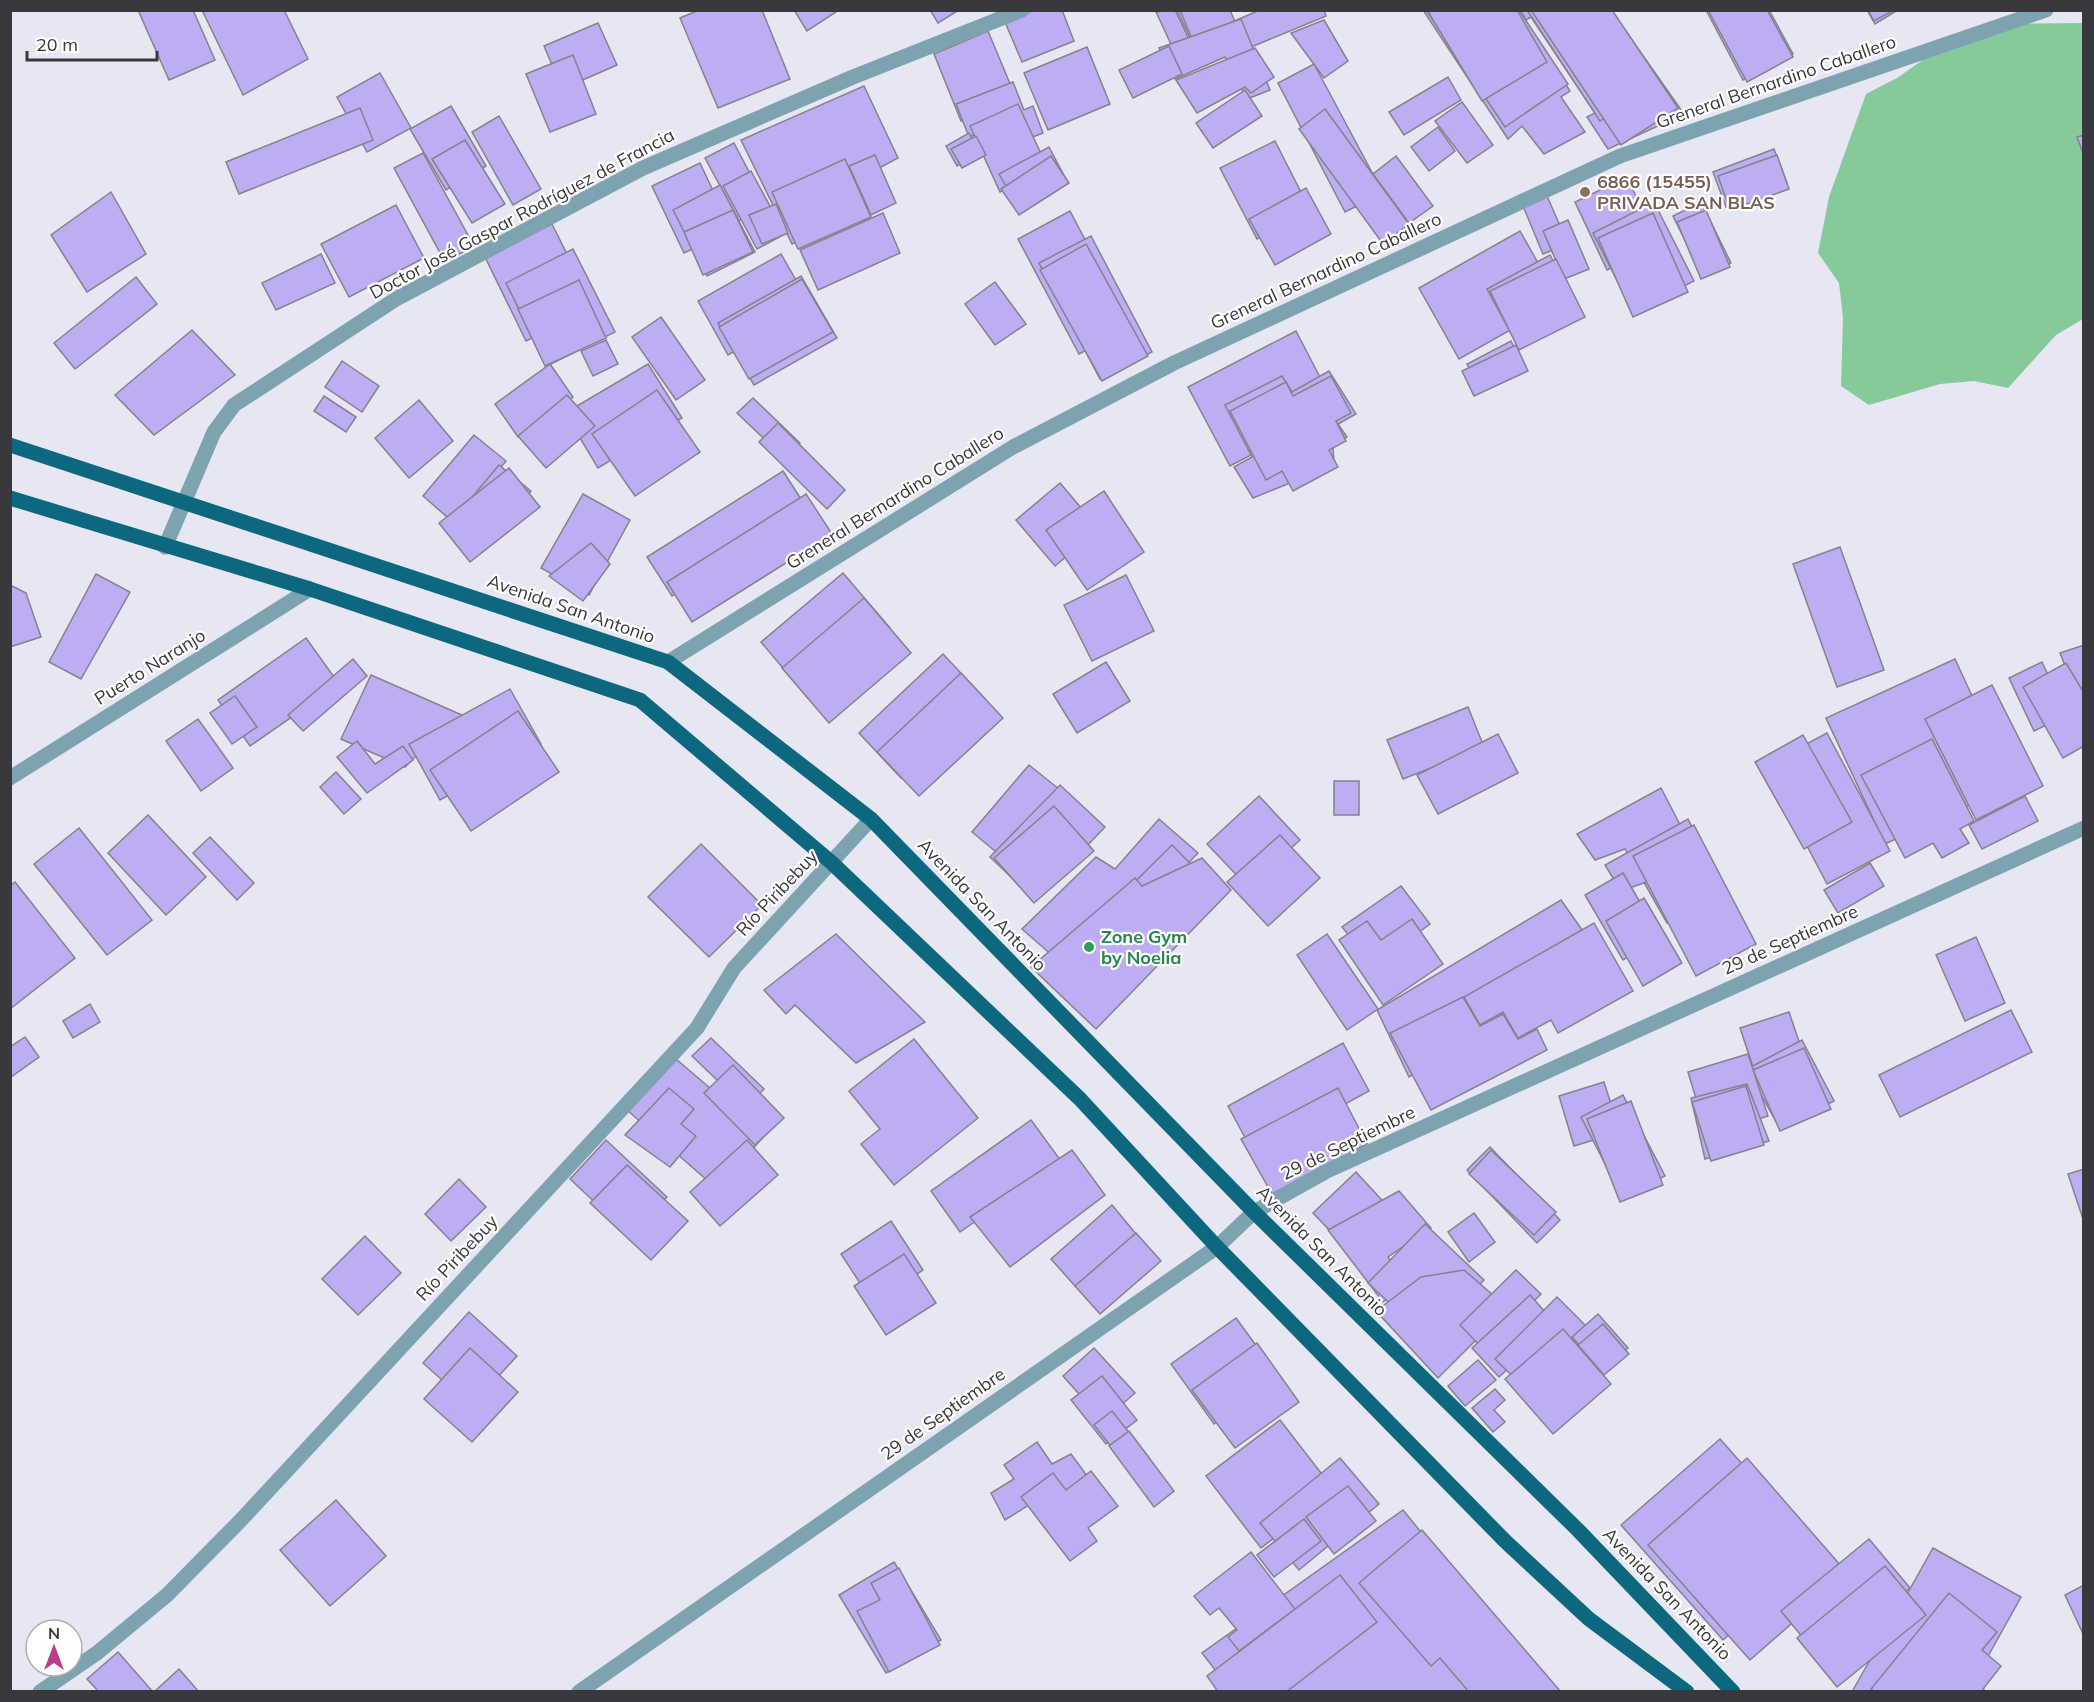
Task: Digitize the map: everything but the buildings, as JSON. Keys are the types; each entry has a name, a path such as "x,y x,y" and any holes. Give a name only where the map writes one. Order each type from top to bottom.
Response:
{"main road":[{"name":"Avenida San Antonio","path":"10,445 668,662 871,819 1254,1212 1578,1530 1733,1692"},
{"path":"10,498 165,547 310,589 640,700 832,863 1080,1099 1217,1246 1505,1541 1589,1619 1682,1691"}],"street":[{"name":"Doctor José Gaspar Rodríguez de Francia","path":"165,547 214,432 234,405 396,299 643,168 853,77 1022,10"},
{"name":"Greneral Bernardino Caballero","path":"668,662 1013,447 1174,363 1620,156 2046,10"},
{"name":"Puerto Naranjo","path":"10,778 310,589"},
{"name":"Río Piribebuy","path":"40,1692 97,1653 167,1595 242,1520 698,1028 734,968 871,819"},
{"name":"29 de Septiembre","path":"579,1692 1217,1246 1254,1212 1327,1171 2084,828"}],"green space":[{"path":"2083,23 2083,319 2056,335 2008,388 1974,381 1940,384 1869,405 1841,386 1843,318 1839,283 1818,253 1829,197 1866,94 1897,78 1961,33 1995,24"}],"place":[{"name":"6866 (15455) PRIVADA SAN BLAS","path":"1585,192"},
{"name":"Zone Gym by Noelia","path":"1089,947"}]}
